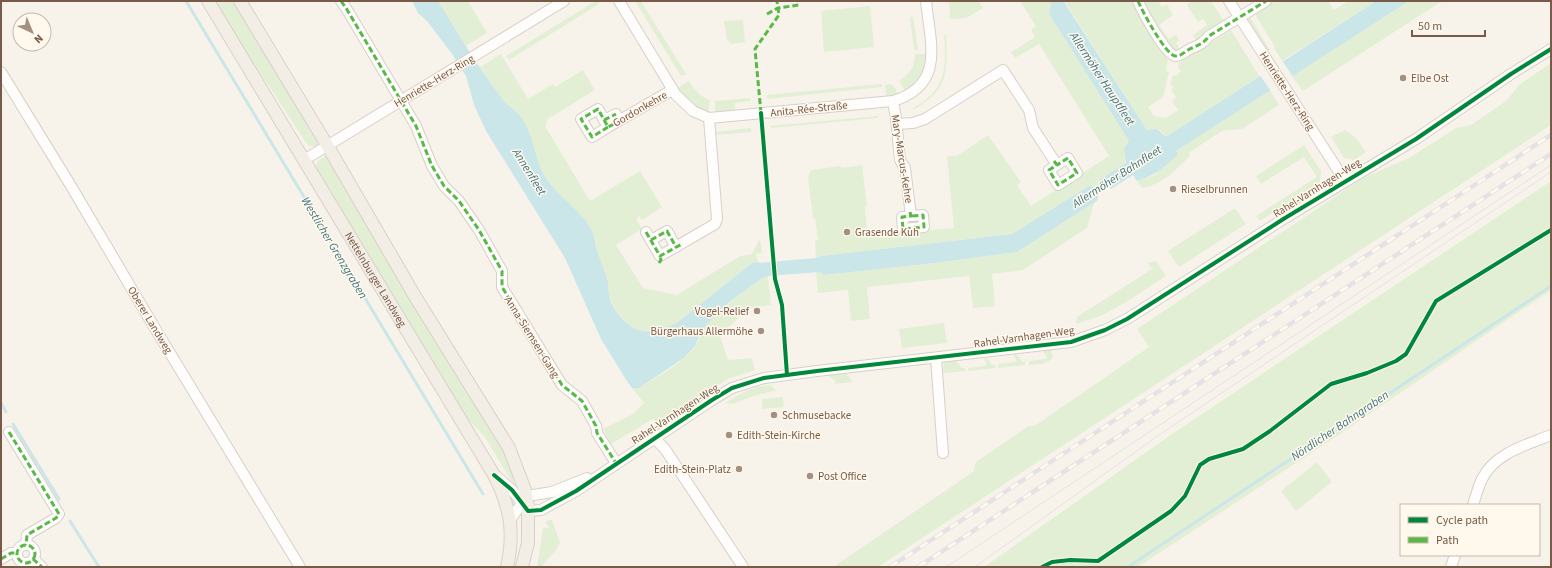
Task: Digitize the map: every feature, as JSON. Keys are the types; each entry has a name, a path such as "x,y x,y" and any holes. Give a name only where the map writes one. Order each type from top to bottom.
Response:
{"main road":[{"name":"Nettelnburger Landweg","path":"208,1 494,475 506,500 510,520 512,541 507,567"},
{"path":"240,1 327,145 416,298 508,448 522,481 526,503 528,542 522,567"}],"street":[{"name":"Anna-Siemsen-Gang","path":"341,1 416,126 432,166 444,186 458,201 479,230 502,271 502,287 562,385 582,401 596,426 597,433 616,463"},
{"name":"Henriette-Herz-Ring","path":"304,160 564,1"},
{"name":"Anita-Rée-Straße","path":"619,1 672,90 692,111 709,118 893,101 904,97 917,88 926,78 931,67 932,55 926,1"},
{"path":"1138,1 1154,31 1167,51 1175,56 1179,56 1192,47 1197,46 1209,36 1266,1"},
{"name":"Henriette-Herz-Ring","path":"1229,1 1345,181"},
{"name":"Rahel-Varnhagen-Weg","path":"526,503 541,510 547,507 576,491 605,470 712,400 732,388 751,381 817,371 1071,342 1105,330 1127,319 1345,181 1416,139 1551,49"},
{"path":"897,124 913,123 925,119 1003,70 1029,110 1033,128 1058,187 1079,173 1067,157 1050,168"},
{"name":"Oberer Landweg","path":"1,72 300,567"},
{"name":"Gordonkehre","path":"606,124 672,90"},
{"name":"Mary-Marcus-Kehre","path":"893,101 897,124 900,160 905,168 901,230 926,227 924,212 903,216"},
{"name":"Gordonkehre","path":"606,124 598,109 581,119 592,140 616,114"},
{"path":"676,246 673,235 667,231 654,249 676,246 715,224 717,219 709,118"},
{"path":"936,358 943,453"},
{"path":"9,432 58,510 56,518 28,535 26,546"},
{"path":"1473,504 1482,478 1506,453 1551,435"},
{"name":"Rahel-Varnhagen-Weg","path":"654,439 665,449 743,567"},
{"name":"Rahel-Varnhagen-Weg","path":"526,503 605,470"},
{"path":"494,475 526,503 510,520"},
{"path":"26,546 33,549 35,554 34,559 27,563 22,562 18,558 20,548 26,546"},
{"path":"1,559 11,553 18,553"},
{"path":"1451,567 1455,556"},
{"path":"34,559 42,567"}],"green space":[{"path":"214,1 236,1 317,141 318,145 316,147 309,146 306,143 269,86 250,61"},
{"path":"438,1 468,1 487,33 466,46"},
{"path":"593,1 601,1 596,6 509,60 506,56 594,2"},
{"path":"635,1 641,1 686,74 681,76"},
{"path":"949,1 978,1 983,8 966,18 950,19"},
{"path":"1020,1 1049,1 1051,4 1049,14 1129,141 1125,152 1127,163 1099,180 1102,184 1096,189 1089,186 1012,234 821,256 816,258 815,241 818,240 815,218 813,218 808,177 811,170 839,166 842,168 862,165 867,206 865,207 867,231 864,236 954,228 947,156 957,156 988,135 1021,182 1017,185 1031,206 1109,156 1039,44 1015,58 1011,52 1035,37 1031,30 1036,26"},
{"path":"1060,1 1131,1 1168,60 1166,71 1169,72 1163,97 1148,107 1154,116 1166,118 1178,110 1172,101 1176,97 1171,90 1173,86 1170,84 1173,75 1176,76 1181,71 1178,67 1179,63 1231,30 1259,76 1166,138 1160,130 1147,130 1065,2"},
{"path":"1142,1 1158,1 1162,7 1167,4 1173,15 1159,25 1169,39 1176,35 1179,40 1176,43 1180,50 1174,51"},
{"path":"1191,1 1211,1 1224,21 1196,40 1193,35 1207,25 1203,19 1198,22 1187,5"},
{"path":"1275,1 1328,1 1334,10 1348,1 1376,1 1282,61 1256,16 1256,13"},
{"path":"1409,1 1442,1 1303,91 1292,76"},
{"path":"870,6 874,47 824,52 821,11"},
{"path":"910,17 913,17 918,50 914,50"},
{"path":"1250,17 1270,50 1268,52 1248,20"},
{"path":"743,20 745,42 731,44 727,40 724,21"},
{"path":"944,35 946,35 947,59 943,79 933,95 925,103 913,110 913,108 932,94 942,78 945,58"},
{"path":"501,54 528,99 553,84 555,87 583,70 595,90 548,119 545,126 590,201 640,171 662,207 642,220 639,216 636,219 642,229 616,245 643,288 677,295 740,256 752,254 760,238 762,253 756,254 758,262 752,263 678,322 666,328 652,331 639,330 629,325 617,313 609,295 608,283 596,248 594,235 587,223 558,194 546,179 521,117 502,99 480,67"},
{"path":"915,54 929,54 924,77 906,92 899,81 906,76 911,69"},
{"path":"1551,63 1551,125 878,567 833,567 973,472 976,462 1027,427 1036,425 1149,347 1137,329 1363,178 1409,158 1456,128 1471,125 1506,101 1519,85"},
{"path":"689,81 703,97 710,100 708,113 691,103 677,88"},
{"path":"882,84 882,87 767,99 767,95"},
{"path":"890,84 894,86 898,94 886,96 885,85"},
{"path":"1270,90 1279,105 1242,129 1222,131 1190,152 1189,157 1168,177 1156,184 1142,188 1137,181 1155,175 1176,151"},
{"path":"750,98 750,101 735,103 735,113 715,113 715,101"},
{"path":"878,116 878,118 771,128 770,126"},
{"path":"751,128 751,132 716,135 715,132"},
{"path":"1345,130 1356,138 1366,152 1354,160 1344,158 1331,137"},
{"path":"1304,145 1321,171 1320,182 1260,221 1256,216 1317,177 1304,157 1261,184 1256,176"},
{"path":"325,156 343,183 503,449 514,475 514,485 484,436 466,417 317,172 317,162"},
{"path":"1551,181 1551,290 1340,434 1138,567 984,567 1169,436"},
{"path":"1094,203 1087,228 1023,270 992,274 995,306 973,308 969,276 867,287 870,319 851,321 848,290 818,293 816,272 820,272 824,275 935,263 1017,252"},
{"path":"1235,208 1246,224 1179,267 1168,251"},
{"path":"1156,261 1166,276 1123,304 1100,316 1076,324 1077,317 1152,269 1148,263"},
{"path":"768,276 771,305 748,308 720,336 728,360 752,358 755,370 728,379 657,425 653,419 611,444 603,429 633,414 644,403 632,388 639,388 682,360 694,348 705,326 713,317 726,305 762,278"},
{"path":"944,323 947,343 902,348 899,329"},
{"path":"1051,350 1053,357 1051,360 1042,364 1029,365 1029,361 1045,359 1047,357 1043,351"},
{"path":"1013,355 1017,355 1022,362 1025,361 1025,365 998,368 998,364 1017,361"},
{"path":"987,358 992,365 995,365 995,368 968,371 968,368 984,366 987,364 984,359"},
{"path":"951,360 956,361 962,368 965,368 965,371 943,373 944,363"},
{"path":"846,373 853,382 835,384 835,381 828,375"},
{"path":"770,385 776,390 733,404 725,403 746,391"},
{"path":"783,397 784,407 762,409 762,399"},
{"path":"1317,462 1332,482 1296,511 1281,491"},
{"path":"548,520 552,520 560,542 557,549 541,567 537,567 543,527 548,529 549,526 545,523"}],"water":[{"path":"412,1 438,1 468,50 493,86 503,100 516,111 525,123 542,171 551,186 579,213 590,227 607,278 610,298 619,315 634,328 653,331 666,328 678,322 752,263 816,258 821,256 1012,234 1089,186 1096,188 1102,184 1099,180 1126,163 1124,149 1129,141 1049,14 1051,4 1049,1 1064,2 1147,130 1157,129 1166,137 1376,1 1409,1 1176,151 1178,154 1168,164 1150,176 1137,181 1133,175 1111,189 1109,187 1099,193 1097,201 1017,252 935,263 824,275 820,272 768,276 762,278 728,303 707,324 701,332 695,346 684,358 639,388 632,388 601,339 565,258 486,131 474,105 466,76 452,54 427,21 418,13"}],"pier":[{"path":"1281,59 1293,77 1271,91 1259,74"}],"waterway":[{"name":"Westlicher Grenzgraben","path":"186,1 483,494"},
{"name":"Nördlicher Bahngraben","path":"1128,567 1551,286"},
{"path":"1,403 6,412"},
{"path":"13,424 59,499"},
{"path":"70,521 99,567"}],"tram line":[{"path":"946,567 1551,165"},
{"path":"975,567 1159,435 1551,172"}],"railway":[{"path":"890,567 1551,135"},
{"path":"918,567 1551,154"}],"marked path":[{"path":"341,1 416,126 432,166 444,186 459,201 479,230 502,271 502,287 562,385 582,401 596,426 597,433 616,463"},
{"path":"761,113 755,49 779,15 777,1"},
{"path":"1138,1 1160,41 1171,54 1175,56 1201,44 1209,36 1266,1"},
{"path":"767,14 778,8 799,5"},
{"path":"608,127 592,137 581,119 598,109 608,127 620,121"},
{"path":"604,120 616,114"},
{"path":"1054,161 1057,165 1049,170 1058,185 1077,173 1068,158 1057,165"},
{"path":"910,212 911,216 902,217 903,229 924,227 923,215 911,216"},
{"path":"651,240 667,231 676,247"},
{"path":"646,232 660,256 682,244"},
{"path":"659,263 661,260 660,256"},
{"path":"9,432 59,514 56,518 27,535 26,545"},
{"path":"26,545 32,548 35,554 32,560 26,563 20,560 17,554 20,548 26,545"},
{"path":"1,559 11,553 17,553"},
{"path":"33,559 42,567"}],"cycle path":[{"path":"494,475 512,490 528,511 541,510 576,491 732,388 764,378 1071,342 1105,330 1127,319 1285,218 1416,139 1511,74 1551,49"},
{"path":"761,113 775,279 782,305 787,375"},
{"path":"1042,567 1052,562 1070,560 1098,561 1171,511 1185,496 1200,465 1209,459 1243,449 1270,431 1331,384 1367,373 1396,361 1406,354 1436,301 1551,230"}],"place":[{"name":"Elbe Ost","path":"1403,78"},
{"name":"Rieselbrunnen","path":"1173,189"},
{"name":"Grasende Kuh","path":"847,232"},
{"name":"Vogel-Relief","path":"757,311"},
{"name":"Bürgerhaus Allermöhe","path":"761,331"},
{"name":"Schmusebacke","path":"774,415"},
{"name":"Edith-Stein-Kirche","path":"729,435"},
{"name":"Edith-Stein-Platz","path":"739,469"},
{"name":"Post Office","path":"810,476"}],"water label":[{"name":"Allermöher Hauptfleet","path":"1102,79"},
{"name":"Annenfleet","path":"529,172"},
{"name":"Allermöher Bahnfleet","path":"1117,177"}]}
